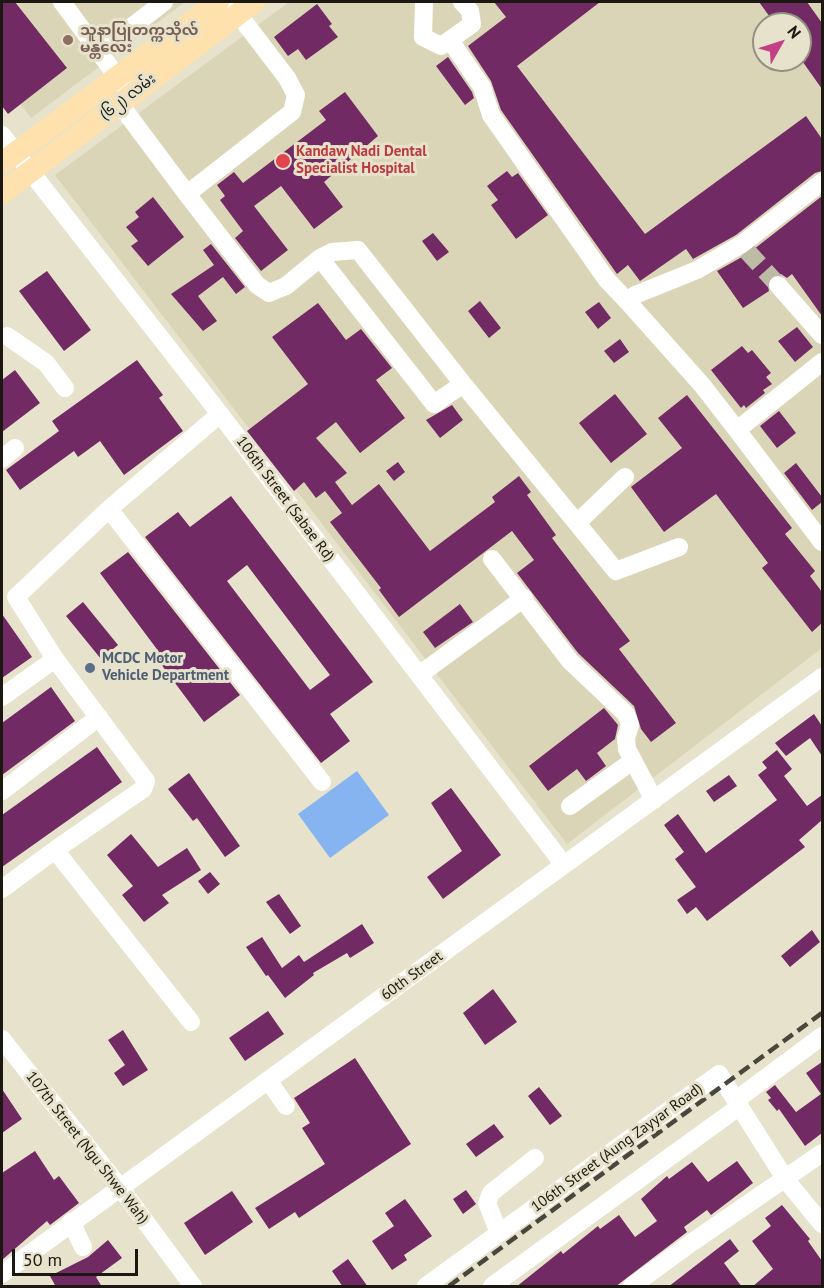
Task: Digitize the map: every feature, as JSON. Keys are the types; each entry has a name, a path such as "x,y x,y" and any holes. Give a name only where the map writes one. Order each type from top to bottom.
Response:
{"main road":[{"name":"(၆၂) လမ်း","path":"6,150 116,76 218,2"},
{"name":"(၆၂) လမ်း","path":"2,194 241,5"}],"street":[{"path":"62,2 116,76 125,99 187,194 257,285 269,294 286,286 320,258 332,252 358,250 463,384 616,571 679,547"},
{"path":"99,52 164,2"},
{"path":"424,2 423,37 441,46 472,24 470,11 462,2"},
{"path":"187,194 292,112 296,95 241,5"},
{"path":"450,40 482,87 491,115 607,280 702,385 820,535"},
{"name":"106th Street (Sabae Rd)","path":"6,150 31,172 220,414 564,865"},
{"path":"628,302 636,295 745,248 822,182"},
{"path":"320,258 434,404 463,384"},
{"path":"778,285 822,335"},
{"path":"3,335 46,363 65,388"},
{"path":"737,430 822,362"},
{"path":"2,889 143,789 146,781 55,658 9,602 109,509 220,414"},
{"path":"577,523 625,477"},
{"path":"109,509 322,782"},
{"path":"492,559 570,661 626,714 630,725 626,738 631,762 654,800"},
{"path":"419,675 524,598"},
{"path":"2,697 55,658"},
{"name":"60th Street","path":"2,1274 119,1186 822,677"},
{"path":"2,791 99,717"},
{"path":"570,806 631,762"},
{"path":"56,850 191,1022"},
{"path":"492,1287 738,1103 822,1036"},
{"name":"107th Street (Ngu Shwe Wah)","path":"2,1039 119,1186 193,1287"},
{"name":"106th Street (Aung Zayyar Road)","path":"426,1287 719,1074 786,1180 822,1224"},
{"path":"268,1080 286,1106"},
{"path":"632,1287 690,1243 786,1180 822,1153"},
{"path":"499,1233 487,1203 491,1193 535,1158"},
{"path":"71,1222 83,1247"}],"shaded area":[{"name":"သူနာပြုတက္ကသိုလ် မန္တလေး","path":"2,2 185,2 31,118 2,79"},
{"path":"289,2 822,2 822,648 567,844 55,175"}],"water":[{"path":"357,771 389,815 330,858 298,814"}],"building":[{"path":"2,2 15,2 67,68 8,114 2,106"},
{"path":"494,2 600,2 517,66 645,234 806,116 822,139 822,171 815,173 736,235 693,259 686,249 640,281 628,265 617,274 501,110 491,81 468,46 506,17"},
{"path":"759,2 807,2 822,23 822,89 810,72 812,72 812,12 766,12"},
{"path":"317,4 332,24 329,26 338,37 306,60 298,49 288,56 274,37"},
{"path":"448,57 472,92 474,98 465,105 436,66"},
{"path":"345,92 378,136 324,182 343,207 314,229 281,186 254,206 288,250 261,271 235,238 243,231 220,200 225,196 217,185 234,172 243,183 326,120 319,111"},
{"path":"507,171 512,177 518,173 548,215 516,239 491,205 498,200 487,186"},
{"path":"822,196 822,316 792,274 787,278 781,274 771,276 767,282 769,291 743,308 717,271 749,253"},
{"path":"153,197 184,237 148,266 131,246 138,241 126,227 139,217 135,212"},
{"path":"433,233 449,252 437,261 422,241"},
{"path":"211,244 245,287 236,294 223,277 198,296 217,321 203,331 171,294 214,265 203,250"},
{"path":"47,271 91,330 64,351 19,291"},
{"path":"480,301 501,328 489,338 468,311"},
{"path":"599,302 611,318 598,329 585,312"},
{"path":"318,303 346,340 361,329 392,368 376,380 405,418 360,453 336,422 316,438 347,473 335,482 352,505 379,484 430,551 495,502 492,497 519,476 531,492 527,495 556,535 552,538 630,641 619,649 676,723 651,742 641,729 634,706 578,653 517,573 534,560 512,531 399,617 379,590 381,588 330,522 342,513 325,491 316,498 304,482 294,491 247,431 308,384 272,337"},
{"path":"797,327 813,347 795,362 778,341"},
{"path":"620,339 629,352 614,363 604,351"},
{"path":"742,346 748,353 752,350 771,373 766,377 772,384 763,390 765,393 746,408 744,405 741,408 711,370"},
{"path":"137,360 163,395 159,398 183,431 124,475 100,441 78,457 74,451 20,490 6,470 59,431 52,421"},
{"path":"15,370 40,403 2,432 2,380"},
{"path":"615,394 647,434 611,463 579,423"},
{"path":"687,395 792,528 785,534 815,571 810,576 822,592 822,623 812,632 762,568 768,563 716,494 664,532 631,487 682,448 658,418"},
{"path":"452,405 463,420 440,438 426,420"},
{"path":"779,411 796,433 777,448 760,426"},
{"path":"398,462 405,472 394,481 386,471"},
{"path":"796,463 822,497 822,502 812,510 784,473"},
{"path":"231,496 373,682 330,714 350,741 321,763 145,537 178,512 190,527","holes":["247,565 330,675 310,690 227,581"]},
{"path":"128,552 240,695 204,722 155,656 159,652 100,573"},
{"path":"83,602 118,645 101,659 66,616"},
{"path":"460,604 473,622 435,648 423,632"},
{"path":"2,614 32,657 2,678"},
{"path":"51,687 75,721 2,775 2,723"},
{"path":"604,708 618,725 615,739 597,753 606,766 586,781 577,769 548,791 529,766"},
{"path":"814,714 822,726 822,756 810,738 786,756 775,743"},
{"path":"97,747 122,782 2,867 2,815"},
{"path":"777,750 792,769 784,776 807,806 822,795 822,820 799,840 805,847 707,921 696,907 687,914 677,900 696,887 675,859 684,852 664,825 678,814 706,853 777,800 758,775 767,768 762,762"},
{"path":"189,773 240,846 225,857 197,818 193,821 168,789"},
{"path":"729,775 737,786 714,802 706,791"},
{"path":"451,788 501,855 443,899 427,877 462,851 431,803"},
{"path":"131,834 158,867 187,848 201,870 162,895 169,903 144,922 122,895 133,886 107,855"},
{"path":"210,872 220,884 208,894 198,881"},
{"path":"279,894 301,926 290,934 266,902"},
{"path":"362,924 374,943 350,958 347,953 313,973 314,975 285,998 246,947 262,937 282,968 299,955 304,962"},
{"path":"812,930 820,942 790,967 781,956"},
{"path":"493,989 517,1022 485,1045 463,1013"},
{"path":"268,1011 284,1034 245,1061 229,1038"},
{"path":"123,1030 148,1070 123,1086 114,1073 125,1065 108,1040"},
{"path":"355,1058 411,1144 299,1218 295,1212 269,1229 255,1208 325,1164 302,1128 310,1123 294,1098"},
{"path":"822,1062 822,1133 805,1146 779,1109 777,1111 768,1100 771,1098 766,1092 775,1085 796,1112 821,1094 806,1073"},
{"path":"539,1087 562,1116 550,1125 528,1096"},
{"path":"2,1089 22,1119 2,1133"},
{"path":"494,1124 504,1137 476,1157 466,1144"},
{"path":"35,1151 54,1180 59,1176 79,1203 50,1225 47,1221 2,1260 2,1173"},
{"path":"737,1161 753,1183 711,1215 707,1210 684,1227 687,1232 615,1287 516,1287 561,1251 563,1254 598,1226 600,1229 619,1215 635,1237 657,1221 641,1199 667,1176 669,1179 692,1162 708,1182"},
{"path":"466,1190 476,1204 463,1214 453,1199"},
{"path":"232,1191 253,1222 205,1255 184,1223"},
{"path":"405,1199 432,1236 404,1255 407,1260 392,1270 372,1241 394,1226 385,1213"},
{"path":"782,1205 810,1239 808,1241 822,1261 822,1287 752,1287 773,1269 752,1241 771,1226 765,1218"},
{"path":"730,1239 739,1251 724,1263 742,1287 668,1287"},
{"path":"108,1240 122,1258 96,1277 102,1287 56,1287 50,1276 88,1257"},
{"path":"348,1259 368,1287 343,1287 332,1271"}],"tunnel":[{"path":"747,251 778,285"}],"railway":[{"path":"449,1286 822,1013"}],"place":[{"name":"သူနာပြုတက္ကသိုလ် မန္တလေး","path":"68,40"},
{"name":"Kandaw Nadi Dental Specialist Hospital","path":"283,161"},
{"name":"MCDC Motor Vehicle Department","path":"90,668"}]}
